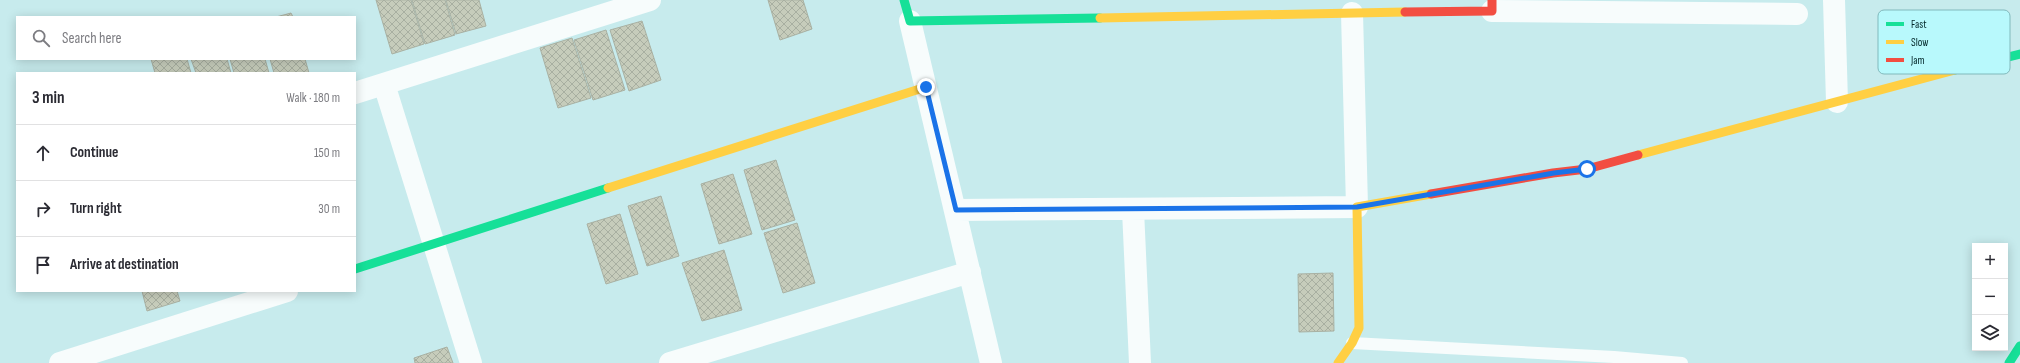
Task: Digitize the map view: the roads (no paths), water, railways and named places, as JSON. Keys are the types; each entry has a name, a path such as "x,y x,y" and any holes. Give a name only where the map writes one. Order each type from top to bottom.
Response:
{"street":[{"path":"356,93 650,0"},
{"path":"904,0 956,210 991,363"},
{"path":"1834,0 1837,102"},
{"path":"910,21 1352,14 1492,6 1797,14"},
{"path":"1338,363 1352,343 1358,328 1357,207 1352,14"},
{"path":"2010,55 2020,54"},
{"path":"956,210 1133,210 1357,207 1554,173 1587,169 1939,74"},
{"path":"384,84 471,363"},
{"path":"356,269 926,87"},
{"path":"1133,210 1140,363"},
{"path":"670,363 970,272"},
{"path":"60,363 284,292"},
{"path":"2009,363 2020,346"}],"lane":[{"path":"1352,343 1614,357 1682,363"}]}
